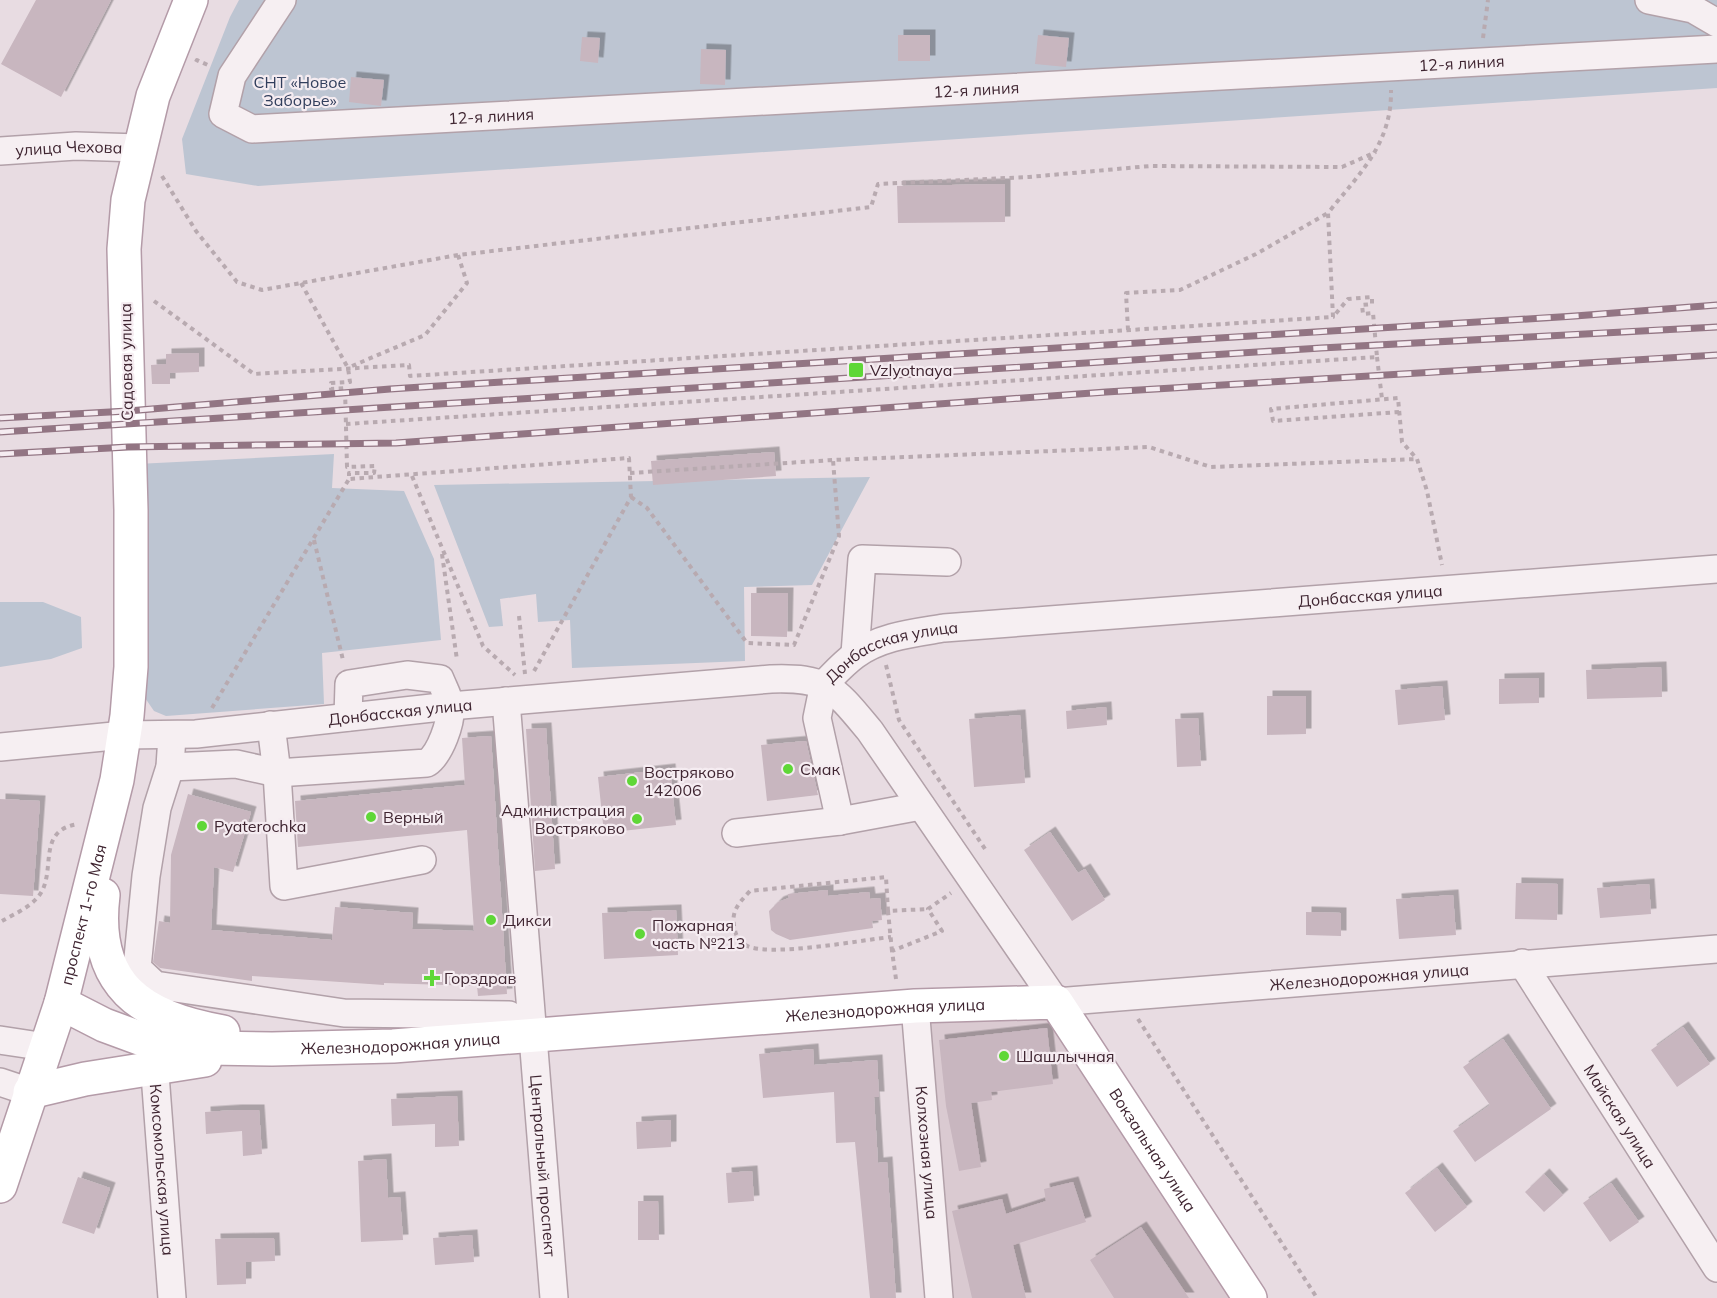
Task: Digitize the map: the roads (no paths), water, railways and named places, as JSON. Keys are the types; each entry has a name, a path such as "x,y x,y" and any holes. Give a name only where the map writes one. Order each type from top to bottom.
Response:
{"main road":[{"name":"Садовая улица","path":"124,735 130,667 130,510 124,249 128,200 153,96 191,0"},
{"name":"проспект 1-го Мая","path":"0,1186 61,1003 108,819 124,735"},
{"path":"117,780 101,912 101,936 106,958 124,989 150,1010 194,1027 288,1043 333,1047"},
{"name":"Железнодорожная улица","path":"61,1003 122,1033 154,1054 207,1048 393,1046 521,1025 906,996 1056,1002"},
{"name":"Вокзальная улица","path":"1056,1002 1250,1298"},
{"path":"30,1092 63,1084 154,1054"}],"street":[{"name":"12-я линия","path":"282,0 232,76 223,114 252,129 1717,50"},
{"path":"1649,0 1693,9 1717,23"},
{"name":"улица Чехова","path":"0,151 76,146 139,148"},
{"path":"855,654 862,559 947,562"},
{"name":"Донбасская улица","path":"0,747 124,735 184,735 457,706 520,695 771,679 805,680 824,684 855,654 881,641 906,634 957,627 1717,568"},
{"path":"171,766 236,764 277,773 427,763 434,758 457,706 440,679 407,675 349,684 348,717"},
{"path":"840,821 817,718 824,684 835,692 870,731 1056,1002"},
{"name":"Центральный проспект","path":"520,695 521,1025 554,1298"},
{"path":"271,725 277,773 284,886 422,860"},
{"path":"184,735 157,808 152,835 137,968 155,985 344,1013 521,1025"},
{"path":"736,833 840,821 921,806"},
{"name":"Железнодорожная улица","path":"1056,1002 1717,949"},
{"name":"Майская улица","path":"1522,963 1717,1268"},
{"name":"Колхозная улица","path":"906,996 939,1298"},
{"path":"0,1040 46,1047"},
{"name":"Комсомольская улица","path":"154,1054 172,1298"},
{"path":"0,1082 30,1092"}],"railway":[{"path":"0,418 128,411 390,389 1575,316 1717,305"},
{"path":"0,432 1321,348 1717,327"},
{"path":"0,454 128,447 396,443 1106,392 1717,355"}],"place":[{"name":"Vzlyotnaya","path":"856,370"},
{"name":"Смак","path":"788,769"},
{"name":"Востряково 142006","path":"632,781"},
{"name":"Верный","path":"371,817"},
{"name":"Администрация Востряково","path":"637,819"},
{"name":"Pyaterochka","path":"202,826"},
{"name":"Дикси","path":"491,920"},
{"name":"Пожарная часть №213","path":"640,934"},
{"name":"Горздрав","path":"432,978"},
{"name":"Шашлычная","path":"1004,1056"}],"park label":[{"name":"СНТ «Новое Заборье»","path":"300,91"}]}
